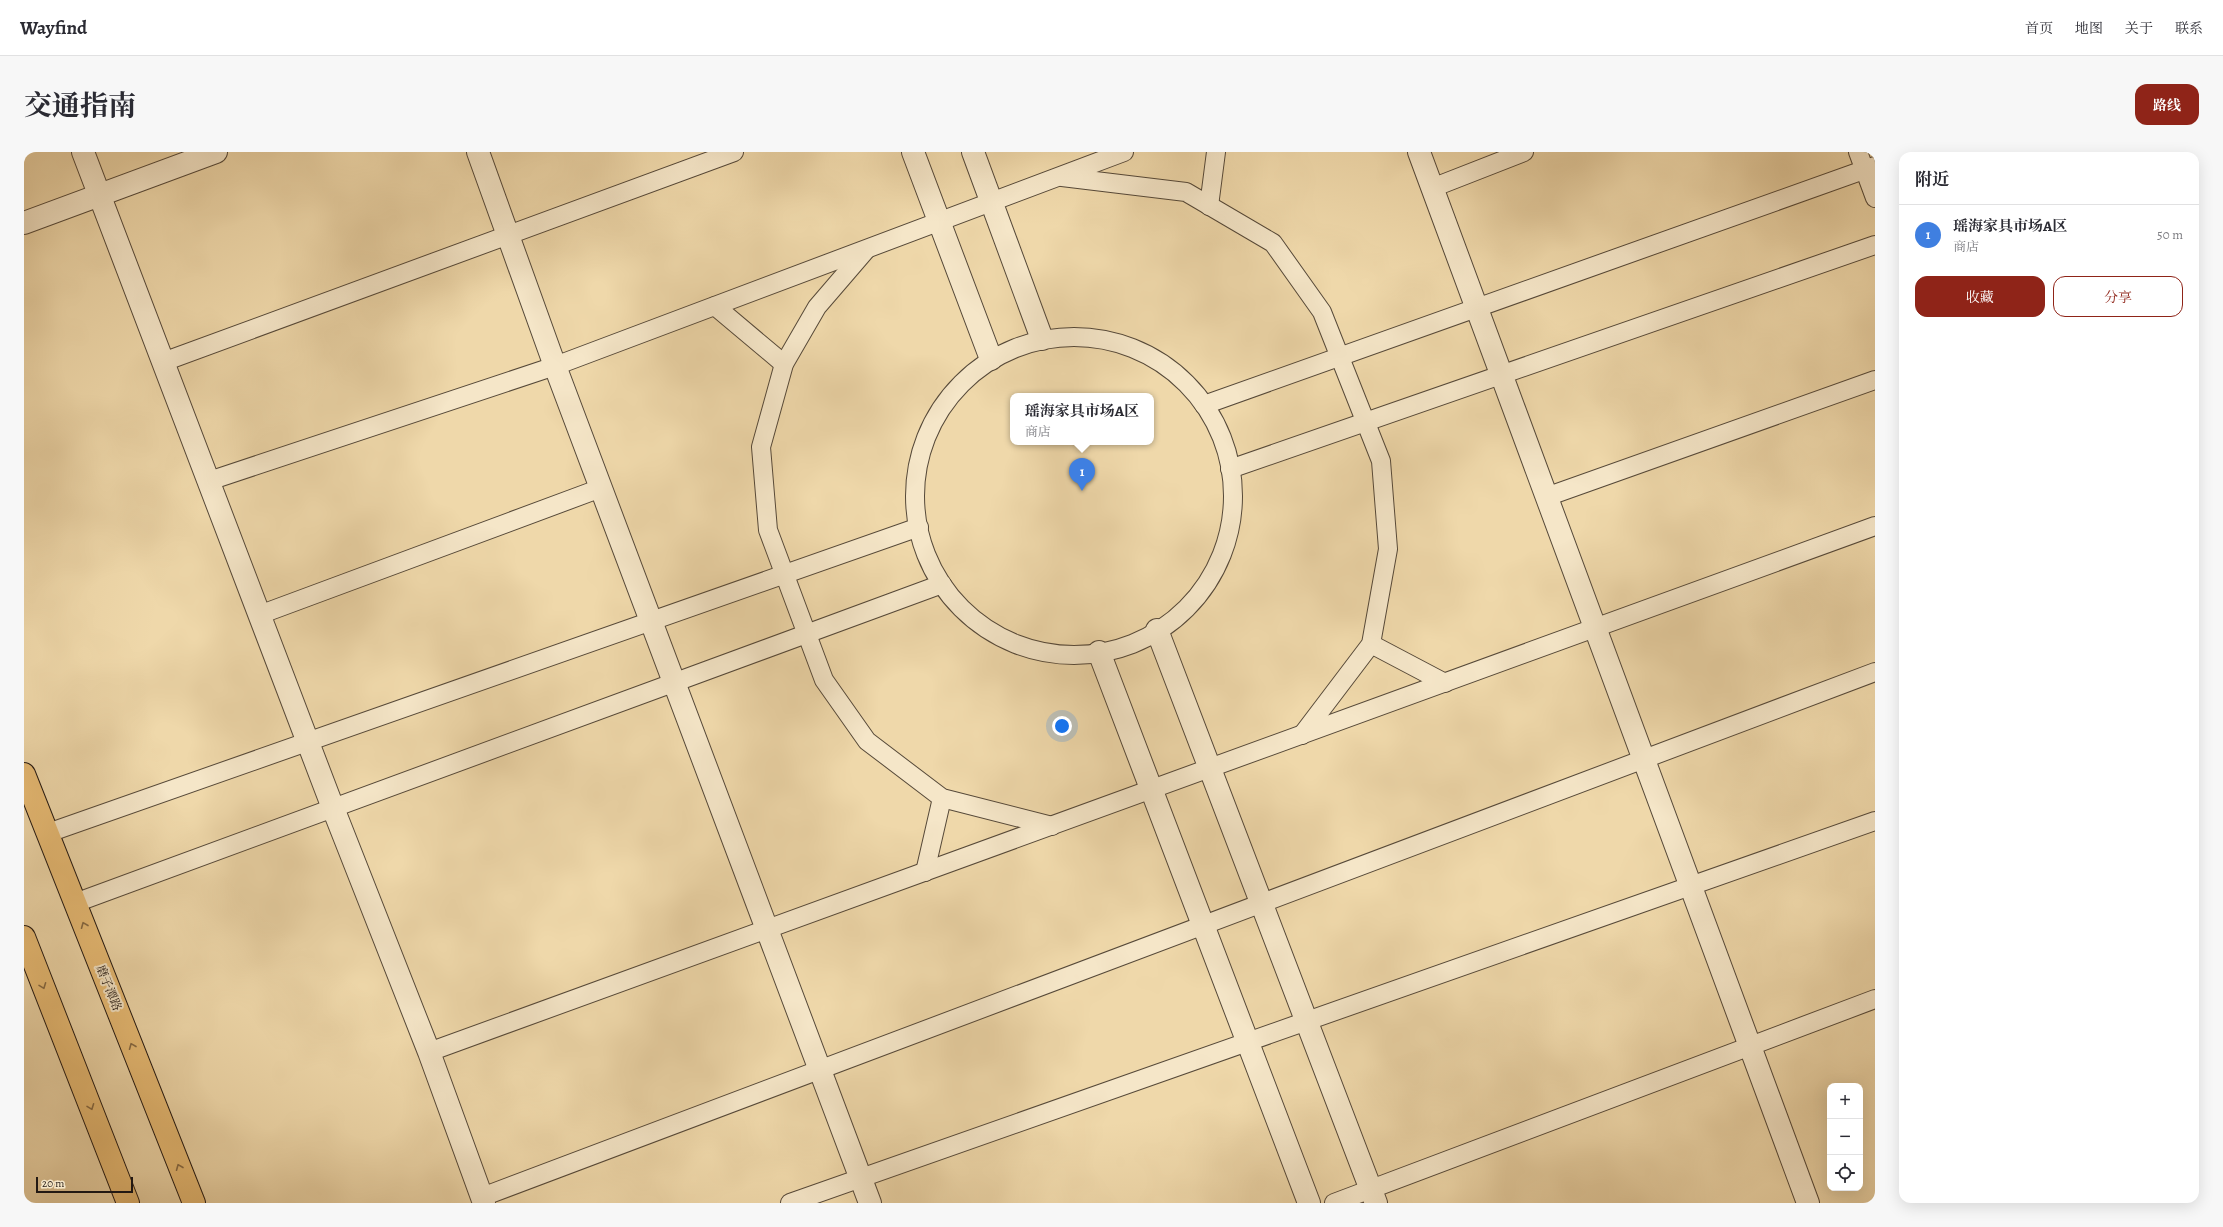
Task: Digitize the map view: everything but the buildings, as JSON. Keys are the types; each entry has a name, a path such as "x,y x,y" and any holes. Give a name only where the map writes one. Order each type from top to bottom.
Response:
{"highway":[{"name":"磨子潭路","path":"24,774 194,1203"},
{"path":"24,937 128,1203"}],"street":[{"path":"83,152 333,808 430,1052 483,1200"},
{"path":"24,223 216,152"},
{"path":"478,152 601,488 870,1203"},
{"path":"913,152 990,359"},
{"path":"973,152 1042,339"},
{"path":"1419,152 1808,1203"},
{"path":"1157,630 1373,1196"},
{"path":"1099,652 1310,1203"}],"lane":[{"path":"163,362 734,152"},
{"path":"209,481 556,366 1124,152"},
{"path":"1209,206 1216,152"},
{"path":"1432,188 1524,152"},
{"path":"1858,152 1870,168 1875,198"},
{"path":"1204,405 1870,168"},
{"path":"1060,176 1186,192 1273,244 1322,312 1381,461 1388,549 1371,644 1302,735"},
{"path":"1230,469 1875,245"},
{"path":"868,248 817,307 784,364 760,447 768,530 824,680 867,741 942,798 1052,826"},
{"path":"715,306 784,364"},
{"path":"1098,337 1151,355 1194,389 1223,436 1233,485 1229,535 1209,581 1176,619 1132,644 1083,656 1034,651 987,631 950,598 925,555 914,500 922,445 949,396 990,359 1042,339 1098,337"},
{"path":"1546,497 1875,380"},
{"path":"259,614 601,488"},
{"path":"430,1052 1875,526"},
{"path":"48,833 919,527"},
{"path":"75,903 942,584"},
{"path":"1371,644 1445,683"},
{"path":"483,1200 820,1070 1875,672"},
{"path":"926,872 942,798"},
{"path":"790,1203 1875,821"},
{"path":"1334,1203 1373,1196 1750,1046 1875,999"}],"place":[{"name":"瑶海家具市场A区","path":"1082,491"}]}
